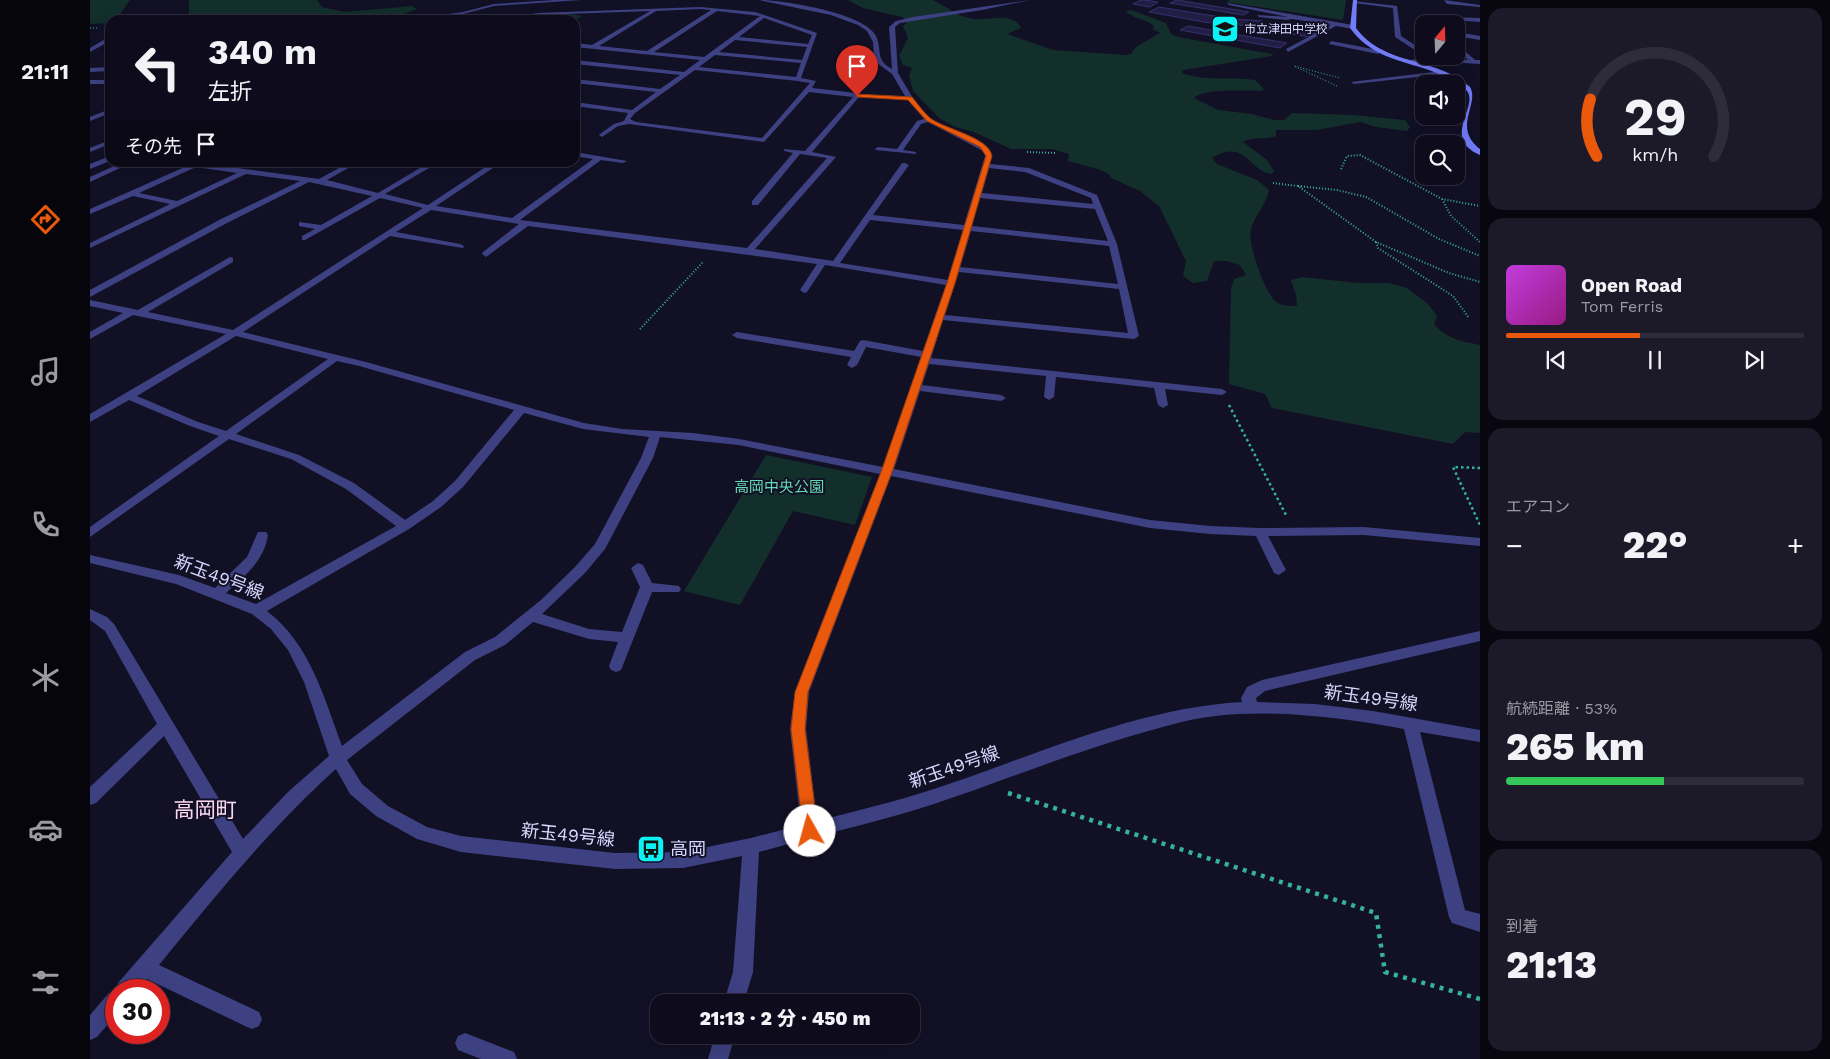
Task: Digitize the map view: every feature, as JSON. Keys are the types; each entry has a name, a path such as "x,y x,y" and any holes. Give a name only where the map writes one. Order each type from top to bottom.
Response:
{"main road":[{"path":"1355,1 1353,26 1355,32 1378,52 1442,73 1463,84 1473,94 1465,134 1467,141 1480,153"}],"street":[{"path":"446,15 494,5 579,0"},
{"path":"761,0 826,12 868,29 875,40 876,58 881,67 895,73"},
{"path":"810,831 798,729 802,692 886,472 951,283 987,166 988,151 982,146 929,120 910,98 895,73 892,28 898,22 1028,0"},
{"path":"1446,0 1447,3 1480,6"},
{"path":"1355,1 1395,7 1398,37 1415,48"},
{"path":"1229,4 1293,16 1291,17"},
{"path":"592,47 656,10"},
{"path":"531,15 656,10 715,10 764,16 815,34 798,79"},
{"path":"648,53 715,10"},
{"path":"582,18 591,12"},
{"path":"1473,13 1480,13"},
{"path":"628,122 626,120 633,112 764,16"},
{"path":"1259,16 1287,19 1291,17 1353,26"},
{"path":"1465,19 1480,20"},
{"path":"1288,50 1336,24"},
{"path":"1465,36 1480,38"},
{"path":"734,38 811,46"},
{"path":"90,40 105,40"},
{"path":"90,50 105,42"},
{"path":"1331,43 1378,52"},
{"path":"580,46 707,59"},
{"path":"715,53 804,62"},
{"path":"1465,53 1477,62"},
{"path":"1406,61 1415,60"},
{"path":"580,63 685,74"},
{"path":"602,136 616,125 628,122 764,140 814,82 694,68"},
{"path":"90,70 105,69"},
{"path":"1354,82 1442,73"},
{"path":"90,82 105,82"},
{"path":"580,82 662,91"},
{"path":"94,88 105,89"},
{"path":"809,90 857,96 910,98"},
{"path":"807,153 857,96"},
{"path":"580,105 633,112"},
{"path":"90,120 105,113"},
{"path":"899,151 919,122 929,120"},
{"path":"90,151 105,144"},
{"path":"878,148 914,152"},
{"path":"749,251 832,157 786,150"},
{"path":"90,151 105,153"},
{"path":"755,203 798,152"},
{"path":"580,155 624,161"},
{"path":"513,221 599,158"},
{"path":"90,166 105,160"},
{"path":"835,264 905,165"},
{"path":"938,317 1134,336 1113,244 1094,197 1026,170 987,166"},
{"path":"90,180 119,167"},
{"path":"90,212 191,167"},
{"path":"203,167 320,181 428,207 513,221 749,251 951,283"},
{"path":"320,181 347,167"},
{"path":"305,238 428,167"},
{"path":"90,419 235,332 491,167"},
{"path":"90,246 244,172"},
{"path":"90,294 224,221 307,180"},
{"path":"131,193 178,204"},
{"path":"978,195 1098,207"},
{"path":"868,217 1113,244"},
{"path":"486,254 526,223"},
{"path":"302,224 323,228"},
{"path":"388,233 460,246"},
{"path":"90,235 105,238"},
{"path":"90,336 136,313 230,260"},
{"path":"804,290 823,262"},
{"path":"955,269 1122,287"},
{"path":"90,304 235,332 583,426 655,435 692,436 739,442 1132,521 1210,530 1260,532 1364,531 1480,542"},
{"path":"737,335 857,355"},
{"path":"744,348 752,338"},
{"path":"852,365 863,343 925,358 1051,374 1222,392"},
{"path":"90,533 336,358"},
{"path":"1048,397 1051,374"},
{"path":"1159,385 1163,405"},
{"path":"915,387 1001,398"},
{"path":"129,396 194,424 295,457 350,486 405,526"},
{"path":"257,610 405,526 437,504 459,484 521,409"},
{"path":"134,979 242,853 295,796 338,758 470,656 500,641 580,570 600,546 647,458 655,435"},
{"path":"1260,532 1279,570"},
{"path":"216,595 256,555 262,545 262,535"},
{"name":"新玉49号線","path":"90,559 179,580 257,610 276,625 294,648 311,682 338,758 356,788 382,811 423,834 461,844 615,861 683,860 752,846 930,798 1075,746 1171,718 1215,710 1251,708 1315,710 1480,736"},
{"path":"616,666 647,587 638,568"},
{"path":"647,587 674,589"},
{"path":"90,614 105,620 112,629 120,648 242,853"},
{"path":"530,616 589,634 627,638"},
{"path":"1251,708 1248,698 1252,691 1262,686 1480,636"},
{"path":"1410,724 1458,918 1480,923"},
{"path":"90,798 166,725"},
{"path":"736,994 743,972 752,846"},
{"path":"144,968 252,1019"},
{"path":"90,1030 105,1013"},
{"path":"465,1043 507,1059"},
{"path":"718,1059 722,1044"}],"path":[{"path":"1344,89 1294,66 1354,82"},
{"path":"1342,168 1347,156 1360,155 1442,199 1480,206"},
{"path":"1273,183 1318,187 1372,200 1456,248 1480,256"},
{"path":"1298,186 1376,242 1449,273 1480,282"},
{"path":"1442,199 1443,206 1465,232 1480,242"},
{"path":"1376,242 1378,248 1453,296 1469,318"},
{"path":"640,329 716,247"},
{"path":"1222,392 1294,531"},
{"path":"1480,468 1453,467 1480,524"},
{"path":"974,782 1376,913 1386,972 1480,999"}],"green space":[{"path":"90,0 130,0 120,15 105,15 105,23 90,24"},
{"path":"189,0 317,0 322,7 344,12 412,6 417,9 401,15 189,15"},
{"path":"848,0 933,0 968,18 1006,18 1012,20 1021,28 1007,34 1053,50 1126,55 1131,54 1136,47 1160,33 1153,29 1154,26 1151,24 1132,16 1126,11 1131,10 1166,23 1171,34 1178,37 1272,54 1272,56 1183,70 1182,73 1191,76 1255,80 1264,89 1261,91 1216,91 1194,98 1218,110 1252,114 1274,120 1284,120 1292,113 1353,115 1405,120 1410,127 1407,131 1376,127 1360,122 1317,130 1276,130 1276,136 1250,139 1243,142 1267,160 1274,171 1271,174 1263,171 1239,153 1223,153 1212,158 1217,164 1257,180 1269,190 1253,224 1250,235 1254,255 1262,277 1271,296 1277,303 1297,306 1291,280 1302,277 1358,283 1389,283 1407,288 1428,304 1437,316 1434,324 1444,333 1461,341 1480,345 1480,433 1465,432 1453,444 1272,408 1265,394 1229,384 1231,288 1234,279 1246,275 1240,265 1226,261 1214,261 1207,281 1193,283 1183,276 1186,261 1159,206 1140,191 1111,178 1110,175 1101,170 1068,161 1069,154 1052,149 1011,149 974,132 955,127 939,118 913,91 909,75 912,68 903,65 899,56 908,38 903,26 908,21 902,17 863,8"},
{"path":"1230,0 1346,0 1343,20 1226,2"},
{"name":"高岡中央公園","path":"766,455 872,477 855,525 793,511 740,605 684,591"}],"building":[{"path":"1141,0 1158,2 1150,7 1133,4"},
{"path":"1177,0 1249,12 1243,15 1170,3"},
{"path":"1159,7 1220,17 1210,23 1149,12"},
{"path":"1234,19 1263,21 1260,23 1315,33 1309,37 1235,24 1222,32 1287,43 1280,48 1180,30 1188,26 1215,31"}],"place":[{"name":"市立津田中学校","path":"1225,29"},
{"name":"高岡","path":"651,849"}],"district":[{"name":"高岡町","path":"205,810"}],"route":[{"path":"810,831 798,729 802,692 886,472 951,283 989,156 988,151 982,146 929,120 914,106 910,98 857,96"}]}
